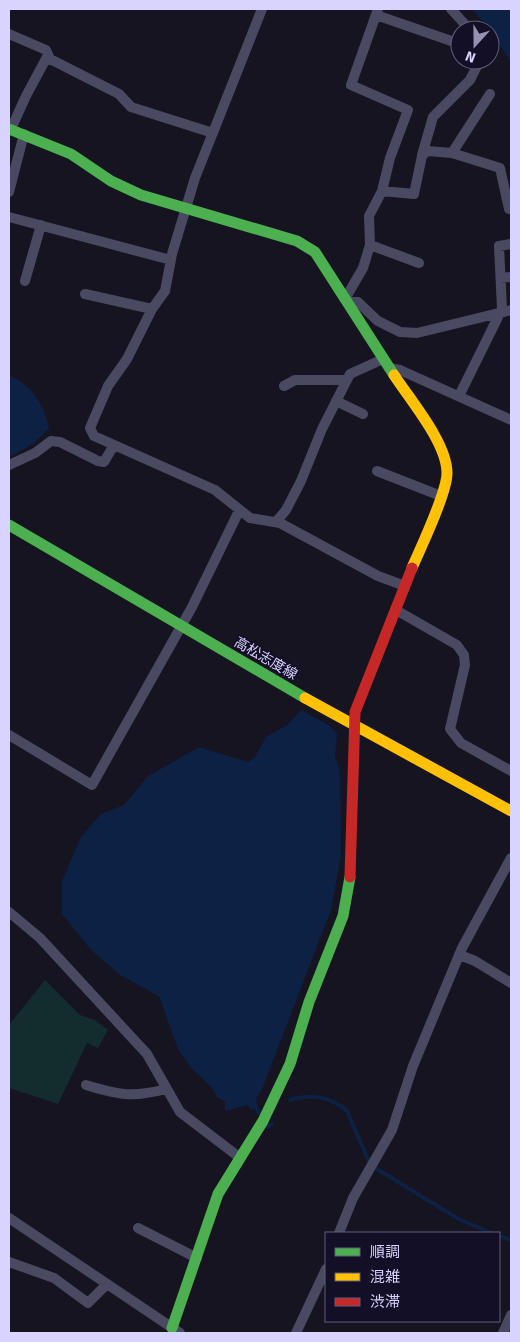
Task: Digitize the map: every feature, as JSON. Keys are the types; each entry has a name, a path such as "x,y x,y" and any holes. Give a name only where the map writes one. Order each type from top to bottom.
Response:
{"street":[{"path":"262,9 185,209 171,260 165,291 152,310 127,360 108,386 90,428 94,436 215,490 250,518 276,522 337,551 378,576 405,586"},
{"path":"450,9 460,20"},
{"path":"346,301 364,268 370,245 369,216 382,191 390,158 408,110 351,85 377,12 450,40"},
{"path":"9,34 46,50 50,59 119,94 131,107 213,133"},
{"path":"9,1218 176,1331 196,1258 218,1194 239,1157 263,1121 290,1064 309,1002 345,908 352,866 355,712 441,496 447,474 442,448 315,252 297,241 141,195 111,181 71,154 10,129 48,56"},
{"path":"382,191 414,194 422,155 433,117 470,80 475,70"},
{"path":"452,153 490,94"},
{"path":"9,192 24,134"},
{"path":"422,155 427,151 452,153 500,168 509,209"},
{"path":"9,217 171,260"},
{"path":"25,281 41,225"},
{"path":"459,396 502,309 506,278 499,246 511,244"},
{"path":"370,245 419,263"},
{"path":"85,294 152,310"},
{"path":"346,301 358,302 378,321 400,332 417,333 511,310"},
{"path":"276,522 286,510 301,481 350,374 386,364 511,420"},
{"path":"284,386 295,380 347,380"},
{"path":"336,402 363,414"},
{"path":"9,465 35,453 51,441 60,442 72,450 104,462 114,445"},
{"path":"377,472 441,496"},
{"path":"9,735 92,785 181,626 239,511"},
{"name":"高松志度線","path":"9,525 354,727 511,811"},
{"path":"396,610 457,645 464,655 466,665 451,717 450,729 461,743 511,771"},
{"path":"339,1232 353,1198 392,1130 413,1066 460,955 511,858"},
{"path":"9,912 40,938 147,1054 180,1112 239,1157"},
{"path":"460,955 476,961 511,982"},
{"path":"86,1085 120,1095 142,1095 166,1089"},
{"path":"138,1228 196,1258"},
{"path":"9,1262 54,1278 88,1303 107,1284"},
{"path":"296,1333 325,1272"},
{"path":"503,1333 511,1316"}],"green space":[{"path":"45,980 80,1015 95,1020 108,1030 98,1048 87,1043 58,1104 9,1088 9,1025"}],"water":[{"path":"472,9 511,9 511,62 500,45 500,20 481,20"},
{"path":"9,376 24,384 36,396 49,428 33,444 9,457"},
{"path":"301,710 329,725 337,734 335,756 340,771 341,856 331,910 261,1092 256,1098 258,1106 251,1110 247,1105 225,1111 225,1102 218,1098 212,1088 191,1068 178,1049 159,996 120,975 91,950 62,914 62,881 81,837 101,814 124,805 148,776 199,747 248,762 255,757 266,737 287,725"}],"waterway":[{"path":"290,1100 313,1097 327,1099 341,1106 347,1111 370,1164"},
{"path":"256,1108 259,1113"},
{"path":"267,1127 272,1124"},
{"path":"377,1169 457,1218 489,1232"},
{"path":"500,1236 511,1240"}],"traffic: fast":[{"path":"9,129 71,154 111,181 141,195 297,241 315,252 394,375"},
{"path":"9,525 305,698"},
{"path":"172,1328 218,1194 263,1121 290,1064 309,1002 343,916 350,877"}],"traffic: slow":[{"path":"394,375 435,436 445,461 447,473 443,493 412,568"},
{"path":"305,698 511,811"}],"traffic: jam":[{"path":"350,877 355,712 412,568"}]}
